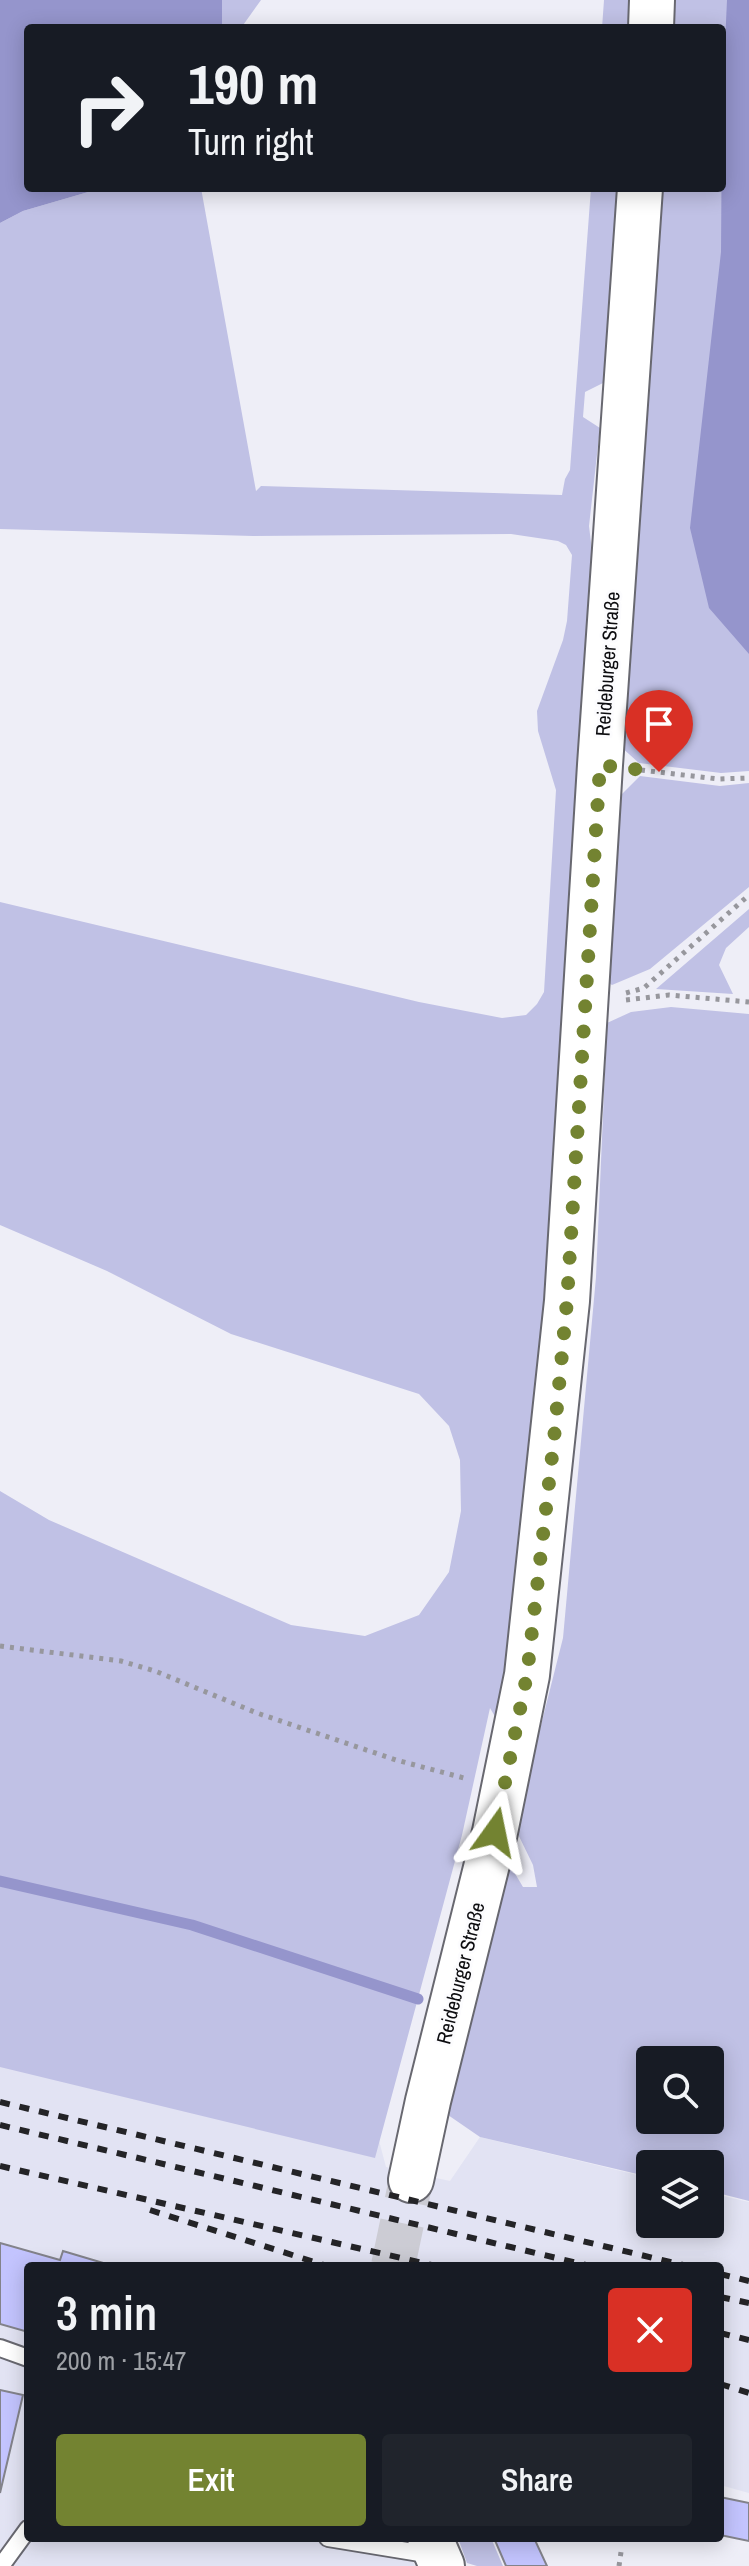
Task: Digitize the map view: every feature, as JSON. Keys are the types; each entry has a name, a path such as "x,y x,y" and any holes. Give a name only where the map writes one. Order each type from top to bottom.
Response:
{"main road":[{"path":"651,24 652,0"},
{"name":"Reideburger Straße","path":"411,2180 504,1789 527,1675 567,1301 640,192"}],"lane":[{"path":"0,2348 24,2357"},
{"path":"1,2566 24,2534"},
{"path":"357,2542 437,2553"}],"path":[{"path":"600,765 718,779 749,778"},
{"path":"585,1004 644,988 749,895"},
{"path":"585,1004 669,995 749,1002"},
{"path":"0,1646 121,1661 143,1667 257,1713 382,1755 504,1789"},
{"path":"619,2566 621,2552"}],"shaded area":[{"path":"0,0 222,0 222,24 24,24 24,192 88,192 23,211 0,223"},
{"path":"222,0 261,0 244,24 222,24"},
{"path":"604,0 632,0 630,24 602,24"},
{"path":"673,0 735,0 749,771 721,773 639,763 620,746 659,192 726,192 726,24 671,24"},
{"path":"727,0 749,0 749,654 709,608 690,528 721,252 721,192 726,192"},
{"path":"88,192 202,192 256,491 261,486 562,495 570,470 591,192 619,192 605,382 585,392 583,417 600,428 589,526 593,559 545,1332 501,1727 490,1708 462,1835 375,2158 0,2067 0,1491 49,1520 291,1625 365,1636 419,1615 449,1572 461,1511 460,1460 449,1426 419,1394 231,1334 107,1271 0,1225 0,902 419,1002 502,1018 526,1015 544,992 556,790 538,731 537,711 563,640 572,555 566,545 558,541 511,534 253,536 0,529 0,223 23,211"},
{"path":"640,776 720,786 749,783 749,887 650,969 612,985 604,980 616,800"},
{"path":"749,909 749,927 726,948 719,965 733,994 656,989"},
{"path":"671,1007 749,1014 749,2201 724,2195 724,2150 636,2150 636,2174 480,2137 448,2115 507,1860 523,1887 537,1887 533,1865 515,1828 563,1638 596,1277 607,1023 631,1012"},
{"path":"0,2027 372,2114 386,2167 450,2181 480,2137 636,2175 636,2238 724,2238 724,2196 749,2202 749,2493 724,2486 724,2262 24,2262 24,2542 406,2542 415,2566 0,2566"},
{"path":"459,2542 493,2542 503,2566 477,2566 467,2563"}],"building":[{"path":"0,2243 60,2260 63,2251 100,2262 24,2262 24,2331 0,2324"},
{"path":"0,2390 23,2395 0,2493"},
{"path":"724,2498 749,2503 749,2541 724,2536"},
{"path":"496,2542 536,2542 547,2566 506,2566"}],"waterway":[{"path":"0,1881 192,1925 418,1999"}],"tunnel":[{"path":"394,2262 411,2180"}],"railway":[{"path":"0,2102 670,2262"},
{"path":"0,2125 573,2262"},
{"path":"0,2166 419,2262"},
{"path":"150,2210 314,2262"},
{"path":"724,2275 749,2281"},
{"path":"724,2298 749,2303"},
{"path":"724,2334 749,2340"},
{"path":"724,2385 749,2393"}],"route":[{"path":"495,1832 527,1675 554,1439 567,1301 600,765 659,772"}]}
